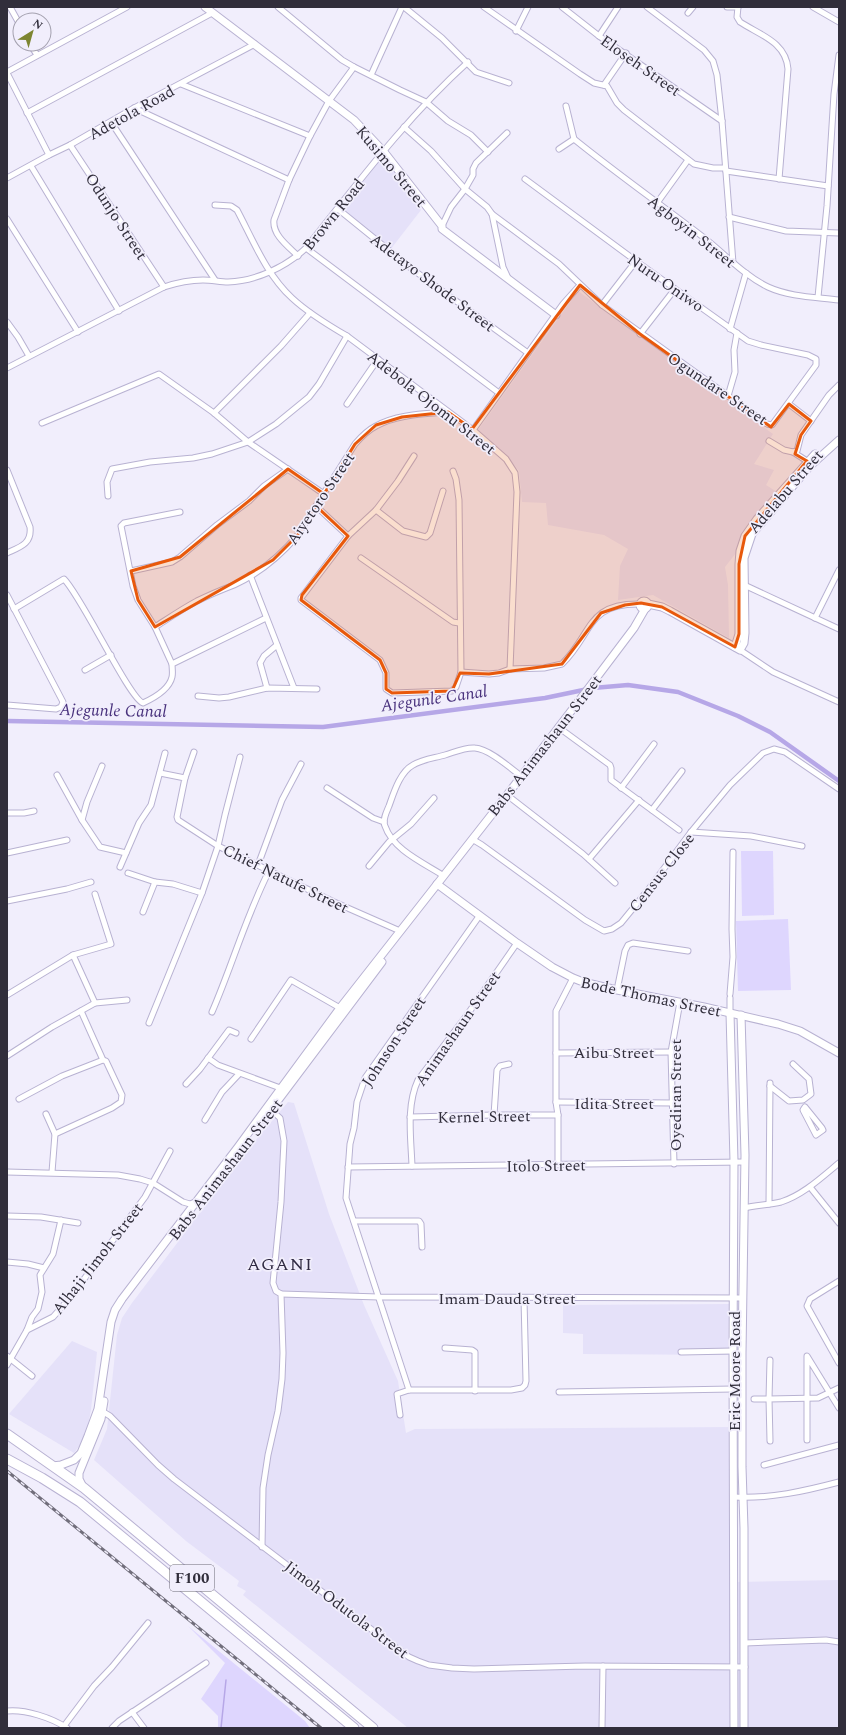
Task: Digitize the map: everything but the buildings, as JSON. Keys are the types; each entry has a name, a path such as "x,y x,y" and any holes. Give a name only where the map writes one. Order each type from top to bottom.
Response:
{"highway":[{"name":"F100","path":"7,1434 84,1488 373,1728"},
{"name":"F100","path":"7,1459 42,1478 80,1502 354,1728"}],"main road":[{"name":"Kusimo Street","path":"205,7 354,120 384,152 442,226 442,229 556,315"},
{"name":"Adelabu Street","path":"740,651 740,551 745,536 757,519 808,464 839,435"},
{"name":"Adelabu Street","path":"808,464 839,440"},
{"path":"644,606 662,607 740,651"},
{"name":"Babs Animashaun Street","path":"147,1268 194,1202 284,1089 440,881 596,679 634,628 644,606"},
{"name":"Babs Animashaun Street","path":"84,1488 79,1479 79,1472 90,1448 100,1410 106,1344 113,1316 122,1300 271,1110 340,1008 440,881"},
{"name":"Bode Thomas Street","path":"440,881 480,915 518,943 552,967 573,978 583,982 617,990 680,1002 778,1024 800,1031 839,1053"},
{"name":"Eric Moore Road","path":"730,1013 734,1161 734,1728"},
{"name":"Eric Moore Road","path":"741,1016 744,1162 744,1298 742,1353 745,1643 744,1728"},
{"name":"Babs Animashaun Street","path":"53,1466 69,1462 78,1456 100,1410"}],"street":[{"path":"49,155 7,72 117,9 127,7"},
{"path":"278,7 354,67 426,102 448,121 470,135 488,152"},
{"path":"484,7 516,31 580,74 594,83 604,85 610,90 617,103 624,110 688,160 701,167 828,186"},
{"path":"516,31 528,7"},
{"name":"Eloseh Street","path":"562,7 599,36 626,53 722,121"},
{"path":"599,36 618,7"},
{"path":"648,7 685,35 709,55 713,61 717,75 722,121 733,263"},
{"path":"688,13 693,7"},
{"path":"728,7 738,7 737,17 740,22 776,43 781,48 788,61 778,179"},
{"path":"813,7 839,22"},
{"path":"370,75 406,8 442,38 468,62 476,72 509,83"},
{"path":"27,113 212,13"},
{"name":"Adetola Road","path":"7,178 254,44"},
{"path":"604,85 626,53"},
{"path":"818,297 839,55"},
{"name":"Brown Road","path":"7,368 164,287 184,282 203,280 228,282 243,279 281,267 298,256 338,210 404,127 426,102 468,62"},
{"path":"298,256 278,235 274,224 289,180 310,136 329,101 354,67"},
{"path":"181,84 310,136"},
{"path":"559,149 574,139 566,106"},
{"path":"134,108 289,180"},
{"path":"111,122 215,280"},
{"name":"Ogundare Street","path":"404,127 432,151 465,189 487,207 492,214 549,256 602,305 640,334 770,426 789,404 817,362"},
{"path":"442,226 458,197 474,174 473,169 476,162 507,133"},
{"name":"Agboyin Street","path":"574,139 706,240 746,273 763,284 778,291 797,296 839,300"},
{"name":"Odunjo Street","path":"70,145 164,287"},
{"path":"657,203 688,160"},
{"path":"31,166 119,310"},
{"name":"Nuru Oniwo","path":"525,179 675,290 748,341 808,355 816,359 817,362"},
{"name":"Adebola Ojomu Street","path":"215,205 231,206 237,210 269,271 292,298 310,313 347,336 473,430 506,459 515,472 516,483 510,669"},
{"name":"Adetayo Shode Street","path":"338,210 412,269 528,353"},
{"path":"492,214 503,266 510,281"},
{"path":"729,216 786,231 839,233"},
{"path":"7,219 78,332"},
{"path":"306,248 499,393"},
{"path":"602,305 636,261"},
{"path":"730,329 746,273"},
{"path":"473,430 570,295 580,285"},
{"path":"640,334 675,290"},
{"path":"214,413 281,346 310,313"},
{"path":"7,322 29,356"},
{"path":"728,396 735,372 734,350 737,334"},
{"path":"108,496 107,482 112,469 150,462 193,458 212,454 248,442 276,424 309,397 319,384 347,336"},
{"path":"347,404 378,359"},
{"path":"42,423 159,374 214,413 248,442 324,494"},
{"path":"793,452 796,451 801,435 839,385"},
{"path":"789,404 811,421"},
{"name":"Aiyetoro Street","path":"155,627 197,601 235,584 250,575 273,560 288,547 297,536 355,444 364,434 376,425 402,417 448,412"},
{"path":"769,441 784,450 793,452 808,464"},
{"path":"414,456 398,481 376,510 348,536 302,595 301,600 380,660 386,673 386,689 388,692 395,694 452,691 456,687 460,672 459,500 456,479 453,471"},
{"path":"131,571 166,563 180,557 264,486 288,468"},
{"path":"7,470 31,534 26,544 7,553"},
{"path":"376,510 403,531 424,537 428,536 443,491"},
{"path":"316,506 348,536"},
{"path":"14,609 64,579 141,702 143,703 161,693 172,678 172,664 155,627 138,600 133,586 131,571 123,540 122,524 124,522 180,512"},
{"path":"361,558 453,622 459,623"},
{"path":"815,618 839,570"},
{"path":"250,575 294,688"},
{"path":"741,584 839,629"},
{"path":"7,595 62,702 61,707 56,709 7,705"},
{"path":"460,672 489,674 499,673 510,669 544,668 562,664 601,613 620,606 644,606"},
{"path":"172,664 266,618"},
{"path":"267,688 260,663 271,648 277,645"},
{"path":"740,651 773,672 839,702"},
{"path":"85,670 111,655"},
{"path":"198,696 219,698 229,697 267,688 317,689"},
{"path":"558,727 610,765 611,780 679,830"},
{"path":"621,788 654,744"},
{"path":"440,881 393,839 384,822 395,789 403,774 413,765 423,761 474,748 483,750 521,776"},
{"name":"Census Close","path":"472,839 482,844 585,920 604,931 612,929 630,912 691,832 734,780 757,758 769,750 774,749 786,752 839,789"},
{"path":"160,773 186,778 194,752"},
{"path":"120,867 139,823 151,805 164,753"},
{"path":"149,1022 202,893 218,846 240,757"},
{"path":"258,865 282,800 300,764"},
{"path":"82,820 87,802 102,766"},
{"path":"652,810 682,771"},
{"path":"57,775 82,820 100,847 126,853"},
{"name":"Chief Natufe Street","path":"186,778 177,817 178,820 218,846 334,902 400,931"},
{"path":"327,788 373,818 384,822"},
{"path":"507,795 589,859 615,883"},
{"path":"368,866 393,839 411,824 434,798"},
{"path":"589,859 639,800"},
{"path":"7,813 24,813 34,811"},
{"path":"691,832 758,837 802,846"},
{"path":"7,853 67,840"},
{"path":"730,1013 733,957 733,852"},
{"path":"212,1012 229,972 255,901 269,871"},
{"path":"128,872 155,882 173,884 202,893"},
{"path":"7,901 67,889 91,882"},
{"path":"143,912 155,882"},
{"path":"7,995 73,955 111,944 95,894"},
{"name":"Johnson Street","path":"409,1390 346,1198 348,1167 357,1102 365,1078 480,915"},
{"name":"Animashaun Street","path":"412,1166 410,1117 412,1096 418,1080 467,1015 518,943"},
{"path":"617,990 625,951 628,945 633,943 688,950"},
{"path":"73,955 95,1003"},
{"path":"558,1165 556,1011 573,978"},
{"path":"250,1040 291,980 340,1008"},
{"path":"7,1056 95,1003 127,1000"},
{"name":"Oyediran Street","path":"674,1164 671,1052 680,1002"},
{"path":"55,1134 112,1108 121,1102 122,1096 80,1011"},
{"path":"186,1084 229,1030 236,1033"},
{"name":"Aibu Street","path":"556,1053 671,1052"},
{"path":"208,1058 218,1065 239,1074 284,1089"},
{"path":"19,1099 62,1076 103,1060"},
{"path":"494,1115 497,1070 500,1066 509,1064"},
{"path":"789,1102 803,1100 811,1094 809,1079 793,1064"},
{"path":"204,1120 222,1092 239,1074"},
{"path":"769,1204 770,1085 789,1102 806,1107 822,1128 822,1130 816,1135 803,1110 806,1107"},
{"name":"Idita Street","path":"556,1102 673,1103"},
{"path":"262,1547 263,1488 268,1455 278,1411 282,1380 283,1352 281,1294 276,1291 273,1283 281,1202 284,1141 280,1118 271,1110"},
{"path":"46,1114 55,1134 52,1172"},
{"name":"Kernel Street","path":"410,1117 558,1115"},
{"name":"Alhaji Jimoh Street","path":"27,1330 52,1317 67,1302 134,1212 153,1183 170,1151"},
{"name":"Itolo Street","path":"348,1167 744,1162"},
{"path":"744,1208 789,1199 810,1187 839,1163"},
{"path":"7,1172 52,1172 118,1175 153,1183 183,1202 190,1204 194,1202"},
{"path":"810,1187 839,1223"},
{"path":"183,1202 186,1214"},
{"path":"7,1216 41,1217 78,1223"},
{"path":"7,1365 8,1357 27,1330 40,1301 42,1289 39,1281 44,1268 53,1254 62,1220"},
{"path":"354,1221 419,1221 421,1224 422,1247"},
{"path":"7,1262 28,1264 44,1268"},
{"path":"839,1281 810,1299 807,1306 839,1364"},
{"name":"Imam Dauda Street","path":"281,1294 379,1298 744,1298"},
{"path":"400,1415 396,1394 409,1390 476,1391 511,1390 522,1388 525,1385 526,1356 524,1299"},
{"path":"445,1348 472,1350 475,1352 476,1391"},
{"path":"681,1352 733,1351"},
{"path":"807,1440 808,1355 839,1408"},
{"path":"8,1357 32,1376"},
{"path":"770,1360 770,1440"},
{"path":"754,1399 818,1398 839,1388"},
{"path":"559,1392 733,1390"},
{"name":"Jimoh Odutola Street","path":"100,1410 110,1416 163,1470 262,1547 409,1657 424,1663 452,1668 474,1669 603,1666 745,1667"},
{"path":"764,1465 839,1445"},
{"path":"734,1497 743,1498 792,1493 839,1482"},
{"path":"7,1711 26,1712 49,1719 66,1727 94,1686 112,1667 148,1623"},
{"path":"745,1643 826,1640 839,1642"},
{"path":"112,1728 132,1712 206,1663"},
{"path":"602,1728 603,1666"},
{"path":"132,1712 144,1728"}],"highlighted area":[{"path":"580,285 640,334 771,427 789,404 811,421 801,435 795,454 807,461 745,536 739,564 739,634 735,647 662,607 641,603 625,605 601,613 562,664 489,674 460,673 452,691 392,693 386,689 386,673 380,660 301,600 302,595 348,536 316,506 297,536 273,560 155,627 138,600 131,571 180,557 288,469 324,494 355,444 376,425 402,417 448,412 472,429"}],"shaded area":[{"path":"384,154 421,210 390,250 342,210"},
{"path":"578,291 773,434 754,464 774,470 766,485 777,492 748,524 741,536 736,553 725,567 728,585 729,638 653,595 618,600 620,566 628,549 604,535 548,525 546,503 522,502 519,471 506,455 478,430"},
{"path":"741,851 773,851 774,915 742,916"},
{"path":"788,919 791,990 738,991 736,921"},
{"path":"288,1102 294,1103 329,1214 364,1305 398,1381 406,1433 415,1429 733,1427 735,1582 839,1580 839,1728 408,1728 243,1595 246,1591 237,1586 239,1581 186,1541 94,1460 107,1429 117,1335 122,1318 244,1154"},
{"path":"729,1304 728,1355 583,1354 583,1334 563,1333 563,1305"},
{"path":"72,1341 97,1352 91,1410 87,1430 80,1445 74,1453 9,1414"},
{"path":"188,1626 305,1721 310,1728 218,1728 218,1716 201,1699 225,1663"}],"waterway":[{"name":"Ajegunle Canal","path":"7,721 323,727 545,698 593,688 628,685 678,692 738,716 770,732 839,781"},
{"path":"221,1728 226,1680"}],"railway":[{"path":"7,1471 321,1728"}],"district":[{"name":"AGANI","path":"280,1264"}]}
